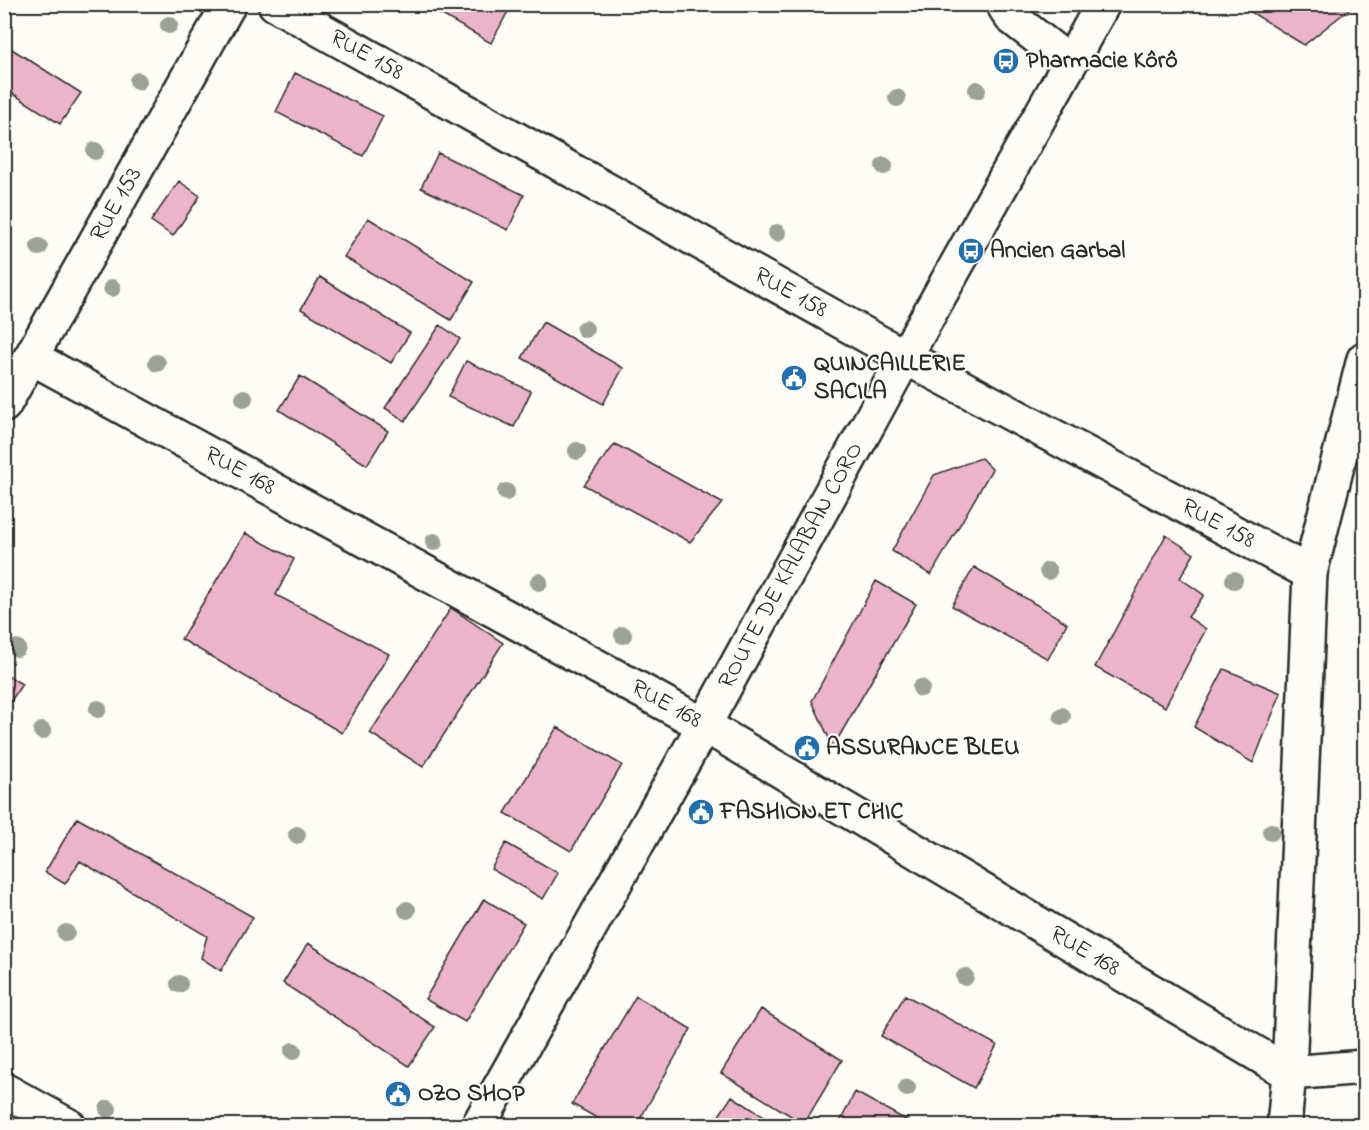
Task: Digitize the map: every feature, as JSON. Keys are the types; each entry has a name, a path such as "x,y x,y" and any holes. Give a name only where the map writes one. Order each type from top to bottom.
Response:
{"street":[{"name":"RUE 153","path":"4,405 229,4"},
{"name":"RUE 158","path":"274,4 905,357 1310,573"},
{"path":"1004,4 1011,17 1070,63"},
{"name":"ROUTE DE KALABAN CORO","path":"478,1125 704,725 905,357 1103,4"},
{"name":"RUE 168","path":"31,357 704,725 1289,1074"},
{"path":"1284,1125 1289,1074 1310,573 1365,359"},
{"path":"1289,1074 1365,1067"},
{"path":"4,1090 69,1125"}],"building":[{"path":"427,4 512,4 491,43 426,6"},
{"path":"1238,4 1348,4 1348,10 1304,45"},
{"path":"4,44 81,93 60,124 4,88"},
{"path":"295,73 383,116 363,156 276,112"},
{"path":"438,153 524,195 508,230 421,188"},
{"path":"179,181 200,196 173,236 151,221"},
{"path":"368,218 474,282 451,320 344,257"},
{"path":"320,277 410,333 391,363 301,309"},
{"path":"543,322 623,368 603,404 522,358"},
{"path":"440,325 460,339 405,421 385,408"},
{"path":"466,361 531,391 514,427 448,397"},
{"path":"300,376 388,431 367,465 279,410"},
{"path":"615,444 722,503 690,542 584,485"},
{"path":"981,458 992,469 931,575 892,551 934,475"},
{"path":"245,533 294,559 276,595 389,654 342,733 181,639"},
{"path":"1166,535 1194,554 1180,578 1204,595 1188,617 1206,629 1165,707 1095,667"},
{"path":"974,567 1067,623 1048,659 952,606"},
{"path":"876,581 916,604 833,747 812,701"},
{"path":"451,608 503,643 423,767 370,733"},
{"path":"1224,669 1281,693 1253,763 1194,727"},
{"path":"4,674 22,684 4,712"},
{"path":"557,727 622,765 571,851 505,813"},
{"path":"77,818 253,917 221,971 201,958 207,936 80,861 65,884 45,872"},
{"path":"506,843 558,873 543,899 491,869"},
{"path":"484,899 524,923 465,1022 425,999"},
{"path":"308,943 435,1027 409,1066 283,983"},
{"path":"905,995 997,1045 974,1088 881,1036"},
{"path":"636,996 691,1029 636,1126 611,1126 572,1104"},
{"path":"761,1009 842,1060 804,1124 721,1073"},
{"path":"855,1092 917,1126 838,1126"},
{"path":"732,1096 778,1126 712,1126"}],"place":[{"name":"Pharmacie Kôrô","path":"1006,61"},
{"name":"Ancien Garbal","path":"971,251"},
{"name":"QUINCAILLERIE SACILA","path":"794,378"},
{"name":"ASSURANCE BLEU","path":"807,748"},
{"name":"FASHION ET CHIC","path":"701,812"},
{"name":"OZO SHOP","path":"398,1094"}]}
